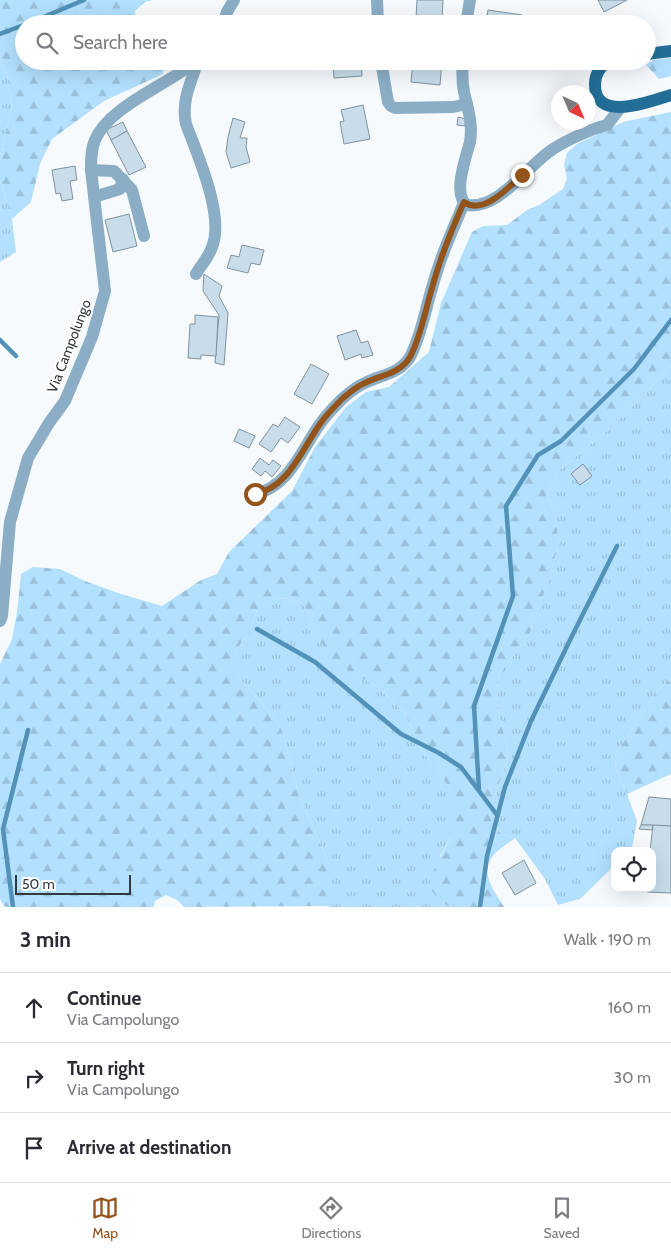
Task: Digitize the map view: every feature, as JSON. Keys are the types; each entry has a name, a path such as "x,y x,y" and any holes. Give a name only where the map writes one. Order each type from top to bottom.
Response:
{"main road":[{"path":"656,53 671,52"},
{"path":"599,70 595,79 595,92 602,102 611,107 620,108 671,95"}],"street":[{"path":"226,15 234,0"},
{"path":"377,0 378,15"},
{"path":"468,15 470,0"},
{"name":"Via Campolungo","path":"0,621 10,522 28,458 49,422 65,401 92,337 105,291 91,170 92,150 104,125 139,98 186,70"},
{"path":"194,70 185,98 184,113 186,124 210,192 216,225 213,247 196,274"},
{"path":"383,70 388,102 395,108 453,108 467,104"},
{"path":"462,70 471,118 471,129 461,186 462,198 467,205 478,206 494,199 553,149 598,127 607,125 620,108"},
{"path":"91,170 114,170 132,190 144,236"},
{"path":"94,197 120,189 123,179"},
{"path":"255,494 275,487 298,458 321,423 344,398 364,383 390,374 409,358 420,332 442,253 464,202"}],"green space":[{"path":"0,0 152,0 145,2 135,11 135,15 15,15 15,70 164,70 163,74 104,101 52,139 40,164 31,202 12,219 0,179 0,161 12,106 7,74 0,60"},
{"path":"671,58 671,76 659,79 651,70 656,70 656,60"},
{"path":"0,60 7,74 12,106 0,161"},
{"path":"671,112 671,366 614,425 557,472 547,496 555,516 559,543 548,582 530,633 499,674 497,690 499,715 509,755 489,813 500,833 515,838 495,853 489,862 488,876 493,889 504,907 449,907 440,901 432,891 435,867 452,835 452,791 420,748 405,713 377,687 331,660 302,603 289,599 275,598 257,610 249,633 235,654 235,667 240,679 275,718 282,731 298,792 329,864 329,906 184,907 177,900 166,895 155,901 154,907 5,907 0,899 0,664 12,639 21,574 33,567 60,569 85,581 162,606 201,580 217,574 229,552 292,491 315,447 346,407 366,392 389,387 429,352 441,303 472,232 483,226 507,225 527,210 539,205 563,189 567,178 564,165 567,153 577,144 623,122"},
{"path":"0,179 12,219 16,252 0,262"},
{"path":"671,366 671,678 659,689 615,755 616,770 637,821 632,847 611,847 611,869 580,899 558,905 545,879 515,838 500,833 489,813 509,755 499,715 497,690 499,674 530,633 559,543 555,516 547,496 557,472 614,425"},
{"path":"274,598 289,599 302,603 331,659 377,687 405,713 420,748 452,791 452,835 440,856 440,901 449,907 327,907 329,906 329,864 298,792 282,731 275,718 240,679 235,667 235,654 249,633 257,610"},
{"path":"671,678 671,774 627,794 616,770 615,755 659,689"}],"building":[{"path":"417,0 443,0 442,15 416,15"},
{"path":"598,0 627,0 604,12"},
{"path":"488,10 522,15 487,15"},
{"path":"334,70 362,70 362,76 334,78"},
{"path":"412,70 441,70 440,85 411,82"},
{"path":"363,105 370,139 344,144 340,122 344,121 341,110"},
{"path":"458,117 466,119 465,126 457,125"},
{"path":"233,118 245,122 240,138 247,138 246,147 250,162 231,168 226,152"},
{"path":"123,122 127,131 111,140 106,130"},
{"path":"127,131 146,167 129,175 111,140"},
{"path":"75,166 77,180 70,181 73,199 62,201 60,193 56,194 52,170"},
{"path":"129,214 137,246 113,252 105,220"},
{"path":"242,245 264,250 260,265 251,263 248,273 227,268 231,255 239,257"},
{"path":"204,274 222,286 219,296 228,313 224,365 215,363 219,315 203,291"},
{"path":"195,315 218,317 216,356 201,355 201,359 188,358 190,324 195,324"},
{"path":"356,330 361,343 368,341 373,355 362,358 361,354 345,360 337,336"},
{"path":"311,364 329,374 312,404 294,394"},
{"path":"285,417 300,427 288,443 281,438 271,452 259,444 273,424 278,427"},
{"path":"239,429 255,436 249,448 234,441"},
{"path":"260,458 269,465 273,460 281,466 272,477 265,471 261,476 252,469"},
{"path":"583,464 592,476 580,485 571,474"},
{"path":"649,797 671,799 671,826 641,825"},
{"path":"641,825 653,825 652,830 639,829"},
{"path":"653,825 671,826 671,893 647,892 656,892 656,847 650,847"},
{"path":"524,860 536,883 515,895 502,873"}],"waterway":[{"path":"48,15 84,0"},
{"path":"0,34 15,28"},
{"path":"479,790 474,706 513,596 506,506 538,455 561,441 634,369 671,320"},
{"path":"0,340 16,356"},
{"path":"480,907 487,856 505,787 531,721 617,546"},
{"path":"257,629 315,662 401,734 439,753 461,767 497,815"},
{"path":"13,907 3,829 28,730"}],"route":[{"path":"255,494 275,487 298,458 321,423 344,398 364,383 390,374 409,358 420,332 442,253 464,202 467,205 473,206 485,204 504,192 522,175"}]}
